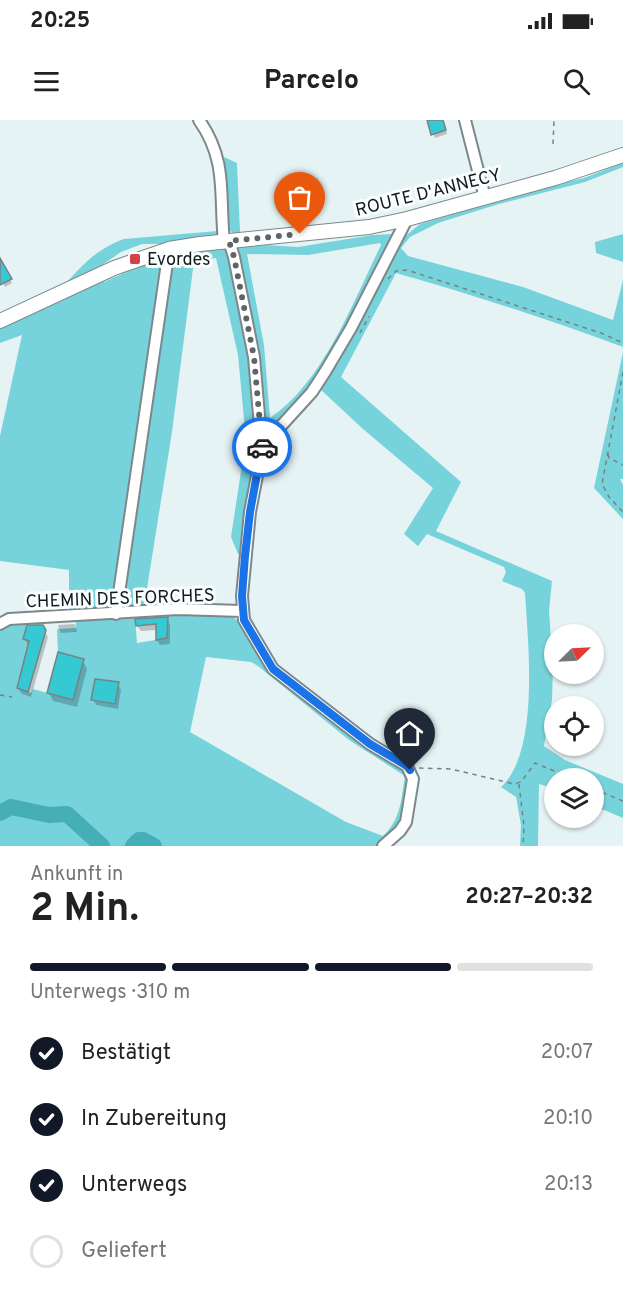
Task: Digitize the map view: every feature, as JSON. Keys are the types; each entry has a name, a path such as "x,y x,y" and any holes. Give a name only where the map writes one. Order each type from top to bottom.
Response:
{"main road":[{"name":"ROUTE D'ANNECY","path":"0,321 114,267 169,249 369,227 485,198 576,171 623,154"}],"street":[{"path":"199,120 218,158 227,241 234,257 254,357 262,450 250,512 245,556 242,611 244,620 273,669 370,744 410,770 412,784 406,822 400,831 382,846"},
{"path":"465,120 485,198"},
{"path":"262,450 312,392 325,372 351,328 407,219"},
{"path":"116,614 169,249"},
{"name":"CHEMIN DES FORCHES","path":"0,624 9,619 178,609 242,611"}],"path":[{"path":"553,144 554,120"},
{"path":"383,287 396,271 407,270 601,333 623,344"},
{"path":"358,336 373,307"},
{"path":"623,372 602,484 609,497 623,512"},
{"path":"608,454 609,458 623,465"},
{"path":"0,695 12,697"},
{"path":"523,846 524,826 519,783 535,763 547,768"},
{"path":"410,770 451,769 504,782 519,783"},
{"path":"604,793 623,801"}],"shaded area":[{"path":"224,157 237,163 240,232 233,233 227,228"},
{"path":"623,163 623,167 585,182 499,204 438,223 410,237 401,248 408,256 523,287 613,320 623,280 623,347 510,308 396,273 341,377 461,482 436,531 552,581 550,624 544,624 544,684 552,684 552,696 544,696 544,756 559,756 584,768 544,768 544,786 539,784 538,846 520,846 521,825 516,797 501,787 513,770 522,749 527,723 529,667 525,593 522,589 502,581 506,572 504,567 427,534 418,546 404,534 433,488 320,389 348,342 403,238 420,224 584,178"},
{"path":"217,231 217,236 165,244 142,244 121,252 102,265 67,282 93,256 124,239"},
{"path":"393,234 357,310 307,394 264,439 237,248 265,245 298,247","holes":["380,243 348,315 321,362 289,402 270,418 264,345 247,254 308,255"]},
{"path":"623,234 623,262 596,253 595,242"},
{"path":"217,247 226,248 229,251 249,342 259,435 241,555 238,554 231,537 245,445 245,430 238,355 216,258 194,261 172,432 144,607 112,602 104,608 69,611 69,570 0,561 0,436 22,335 0,343 0,328 103,280 104,282 159,260"},
{"path":"623,352 623,479 620,479 623,485 623,519 594,488"},
{"path":"189,613 231,615 239,622 268,669 402,767 409,775 401,825 377,846 102,846 83,824 79,828 99,846 0,846 0,628 3,625 27,624 23,639 29,641 17,688 31,693 33,689 73,700 83,659 58,652 57,629 76,628 76,621 135,618 137,643 167,638 168,615","holes":["206,657 251,662 349,740 405,776 397,816 383,836 346,822 190,732"]},
{"path":"604,776 623,784 623,818 604,810"}],"building":[{"path":"427,120 443,120 446,130 431,135"},
{"path":"0,258 12,279 0,285"},
{"path":"168,617 167,638 156,640 156,624 136,626 135,619"},
{"path":"27,625 43,625 46,630 28,692 17,688 29,641 23,639"},
{"path":"58,652 84,659 73,700 47,693"},
{"path":"95,679 119,682 115,704 91,700"}],"waterway":[{"path":"0,813 11,807 49,815 67,814 102,846"},
{"path":"133,846 139,840 154,846"}],"way so far":[{"path":"262,447 254,357 229,241 300,234"}],"place":[{"name":"Evordes","path":"135,259"}],"route":[{"path":"262,447 250,512 245,556 242,596 244,620 273,669 370,744 410,770"}]}
